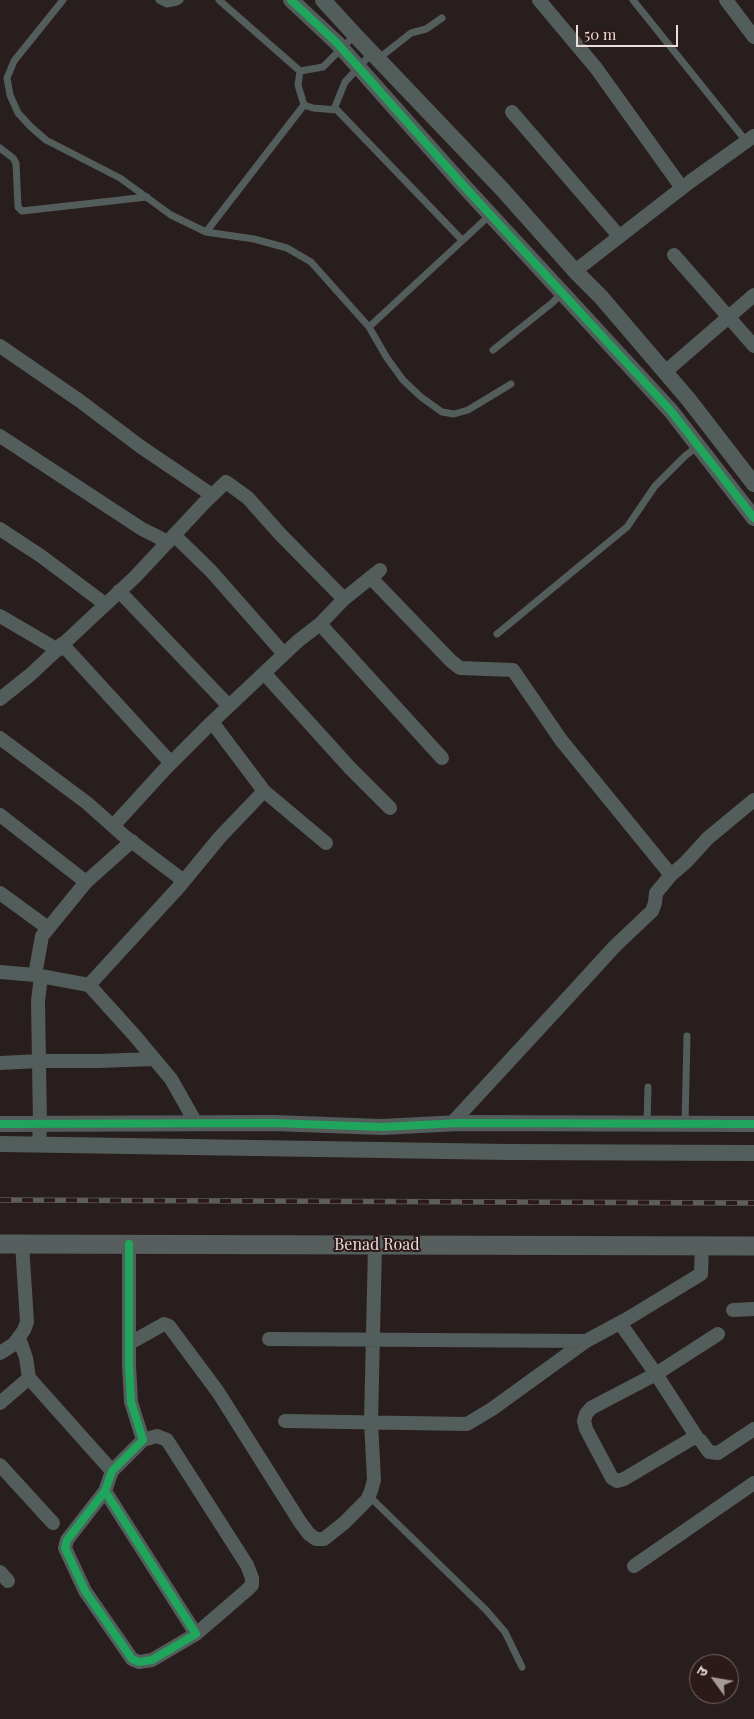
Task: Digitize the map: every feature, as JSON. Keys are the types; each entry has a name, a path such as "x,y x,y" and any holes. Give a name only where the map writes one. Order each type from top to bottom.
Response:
{"main road":[{"name":"Benad Road","path":"0,1244 754,1246"}],"street":[{"path":"291,0 342,49 490,215 662,400 754,518"},
{"path":"323,0 355,36 502,189 600,297 665,372 754,484"},
{"path":"539,0 596,68 682,188"},
{"path":"726,0 754,36"},
{"path":"512,112 619,236"},
{"path":"575,271 750,138"},
{"path":"674,255 754,346"},
{"path":"665,372 754,295"},
{"path":"0,346 80,401 140,447 212,495"},
{"path":"662,400 678,388"},
{"path":"0,436 142,530 171,538 211,571 284,654"},
{"path":"0,699 60,647 119,591 226,482 248,498 280,534 344,599"},
{"path":"0,529 41,556 105,604"},
{"path":"114,826 171,763 228,706 298,641 320,624 344,599 375,574 451,661 460,668 512,670 561,740 671,875"},
{"path":"119,591 228,706"},
{"path":"0,616 60,647 171,763"},
{"path":"320,624 442,758"},
{"path":"264,673 350,768 390,808"},
{"path":"212,722 264,791 326,843"},
{"path":"0,738 87,803 132,842 184,880"},
{"path":"88,985 184,880 220,836 264,791"},
{"path":"452,1123 597,966 652,911 656,893 671,875 708,838 754,800"},
{"path":"0,815 86,882"},
{"path":"39,1145 38,975 42,936 86,882 132,842"},
{"path":"0,893 48,928"},
{"path":"0,972 38,975 88,985 135,1036 171,1080 196,1122"},
{"path":"0,1062 39,1060 98,1062 154,1059"},
{"path":"0,1124 196,1122 382,1127 452,1123 754,1124"},
{"path":"0,1144 508,1152 754,1153"},
{"path":"0,1353 14,1344 27,1322 22,1244"},
{"path":"129,1244 130,1343 128,1365 131,1402 143,1440"},
{"path":"130,1343 164,1324 175,1332 218,1392 309,1534 316,1539 324,1539 356,1512 369,1496 374,1480 371,1422 375,1244"},
{"path":"285,1421 467,1424 492,1409 586,1341 620,1323 701,1274 702,1246"},
{"path":"733,1310 754,1309"},
{"path":"620,1323 698,1439 709,1452 718,1453 754,1429"},
{"path":"698,1439 688,1440 617,1481 612,1478 586,1429 584,1421 586,1414 591,1408 656,1374 718,1334"},
{"path":"19,1338 26,1358 28,1378 112,1471"},
{"path":"269,1339 373,1338 586,1341"},
{"path":"0,1403 28,1378"},
{"path":"157,1436 167,1440 247,1565 252,1578 252,1585 196,1634 152,1660 139,1662 132,1659 85,1591 65,1548 67,1540 105,1491 112,1471 143,1440 157,1436"},
{"path":"0,1465 53,1523"},
{"path":"634,1566 754,1483"},
{"path":"105,1491 196,1634"}],"lane":[{"path":"62,0 14,61 7,78 10,95 18,113 46,140 120,178 171,215 206,232 254,239 286,248 311,262 369,327 387,358 403,380 421,397 442,412 454,414 468,410 511,384"},
{"path":"160,0 167,4 180,0"},
{"path":"220,0 300,71 323,68 355,36"},
{"path":"633,0 750,138"},
{"path":"334,109 345,82 358,67 410,33 426,29 442,18"},
{"path":"300,71 298,85 304,105"},
{"path":"206,232 304,105"},
{"path":"304,105 313,108 334,109 462,240"},
{"path":"0,148 13,158 16,163 18,207 22,211 146,197"},
{"path":"369,327 490,215"},
{"path":"493,350 562,293"},
{"path":"497,634 627,527 655,486 685,456 699,446"},
{"path":"685,1124 687,1036"},
{"path":"647,1124 648,1087"},
{"path":"369,1496 486,1610 505,1632 522,1667"}],"railway":[{"path":"0,1200 754,1203"}],"cycle path":[{"path":"291,0 337,43 462,184 671,411 754,518"},
{"path":"0,1124 274,1123 382,1127 459,1123 754,1124"},
{"path":"105,1491 196,1634 152,1660 139,1662 132,1659 85,1591 65,1548 67,1540 105,1491 112,1471 143,1440 131,1402 129,1365 129,1244"}]}
